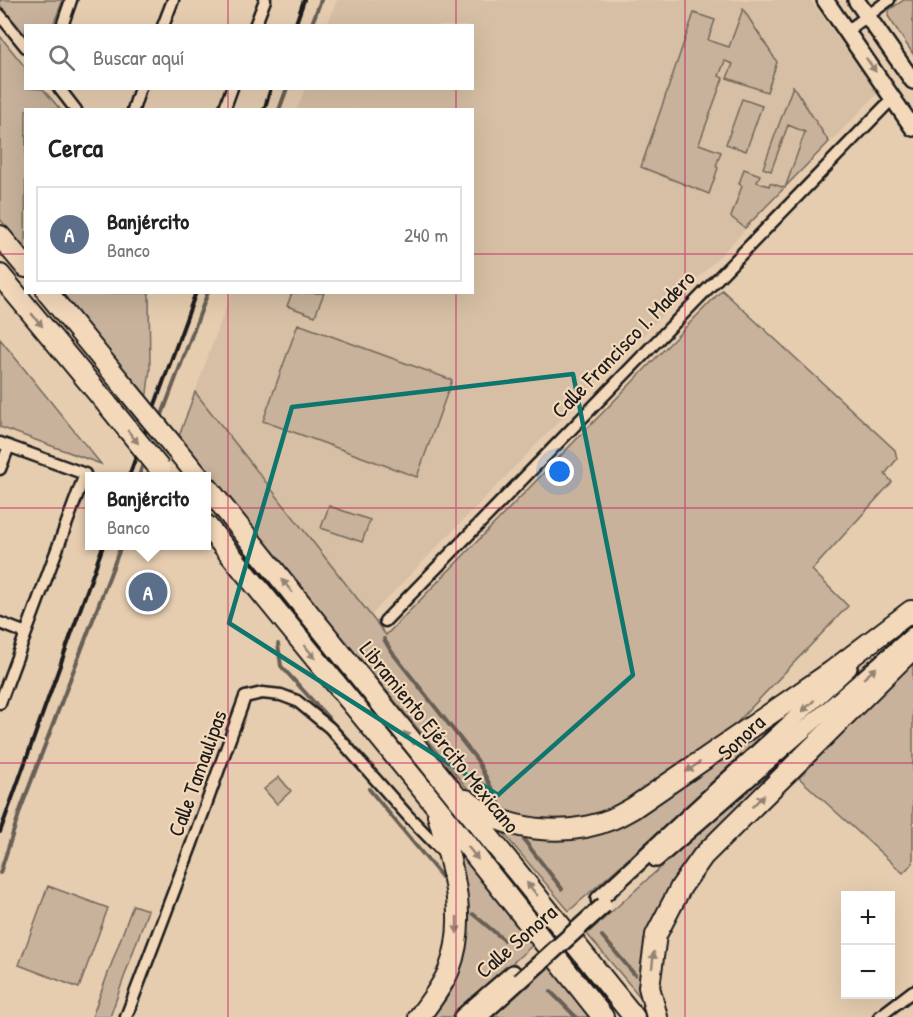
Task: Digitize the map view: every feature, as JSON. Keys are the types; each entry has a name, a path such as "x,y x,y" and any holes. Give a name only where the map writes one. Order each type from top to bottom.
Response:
{"highway":[{"path":"0,236 24,265"},
{"path":"0,275 162,472"},
{"path":"49,294 194,472"},
{"name":"Libramiento Ejército Mexicano","path":"211,492 634,1017"},
{"name":"Libramiento Ejército Mexicano","path":"211,531 436,806 603,1017"},
{"path":"444,782 477,809 508,823 539,829 567,829 611,819 633,808 831,672 912,610"},
{"path":"657,1017 649,987 656,934 681,887 703,856 913,648"},
{"path":"419,1017 435,996 449,970 457,940 457,893 436,806"},
{"path":"590,961 651,1017"}],"street":[{"path":"63,24 71,0"},
{"path":"164,24 173,0"},
{"path":"256,24 265,0"},
{"path":"825,0 912,125"},
{"path":"856,0 913,81"},
{"path":"847,30 889,0"},
{"path":"0,15 24,45"},
{"path":"61,90 74,108"},
{"path":"134,108 139,90"},
{"path":"226,108 231,90"},
{"name":"Calle Francisco I. Madero","path":"385,621 893,98"},
{"path":"0,468 4,444 85,474 0,703"},
{"name":"Sonora","path":"602,902 912,610"},
{"path":"0,623 26,633"},
{"name":"Sonora","path":"602,902 913,635"},
{"name":"Calle Tamaulipas","path":"126,1017 245,697 262,693 281,695 297,701 330,728 408,816 450,858"},
{"name":"Calle Sonora","path":"462,1017 516,977 602,902"},
{"name":"Calle Sonora","path":"478,1017 516,977"},
{"path":"879,1017 913,991"}],"highlighted area":[{"path":"573,374 633,675 498,795 229,623 292,407"}],"shaded area":[{"path":"0,0 63,0 53,24 24,24 24,35 0,5"},
{"path":"337,0 811,0 877,94 370,616 195,392 231,294 474,294 474,108 297,108 305,90 474,90 474,24 327,24"},
{"path":"904,0 913,0 913,54 888,16 889,10"},
{"path":"743,9 777,62 767,92 727,78 733,64 725,61 719,76 723,78 699,144 721,152 709,194 641,167 694,13 715,20 708,40 729,47"},
{"path":"0,36 24,66 24,90 44,90 59,108 24,108 24,250 0,219"},
{"path":"793,86 829,142 786,186 805,132 788,125 771,171 763,168"},
{"path":"742,99 762,106 746,151 726,144"},
{"path":"744,169 760,175 757,182 769,186 770,183 784,188 745,228 731,217 742,186 739,184"},
{"path":"722,290 895,450 897,459 885,474 892,482 812,570 848,606 727,733 611,813 564,823 520,819 477,800 211,479 211,472 205,472 178,439 195,392 386,635"},
{"path":"60,294 149,294 150,369 146,401"},
{"path":"292,294 324,294 315,316 287,306"},
{"path":"298,324 452,380 417,477 263,421"},
{"path":"0,339 101,464 0,427"},
{"path":"329,506 370,520 362,542 321,528"},
{"path":"913,659 913,863 903,873 799,778"},
{"path":"843,669 569,911 499,828 611,828 641,814"},
{"path":"854,692 682,871 671,886 655,915 650,930 643,962 641,998 587,934"},
{"path":"279,777 291,791 277,804 264,789"},
{"path":"457,847 535,943 452,1017 428,1017 467,902"},
{"path":"48,886 108,908 79,988 19,965"},
{"path":"133,905 148,910 110,1017 92,1017"},
{"path":"553,963 595,1017 491,1017"}],"waterway":[{"path":"312,24 321,0"},
{"path":"280,108 286,90"},
{"path":"160,420 207,294"},
{"path":"140,472 144,460"},
{"path":"0,873 21,808 119,550"},
{"path":"384,639 477,760 500,805"},
{"path":"278,644 281,666 373,767"},
{"path":"369,789 446,882"},
{"path":"524,840 562,889"},
{"path":"473,914 504,940"},
{"path":"602,936 635,975"},
{"path":"551,992 576,1017"}],"railway":[{"path":"296,24 304,0"},
{"path":"265,108 270,90"},
{"path":"130,472 195,294"},
{"path":"0,832 102,550"}],"place":[{"name":"Banjército","path":"148,592"}]}
